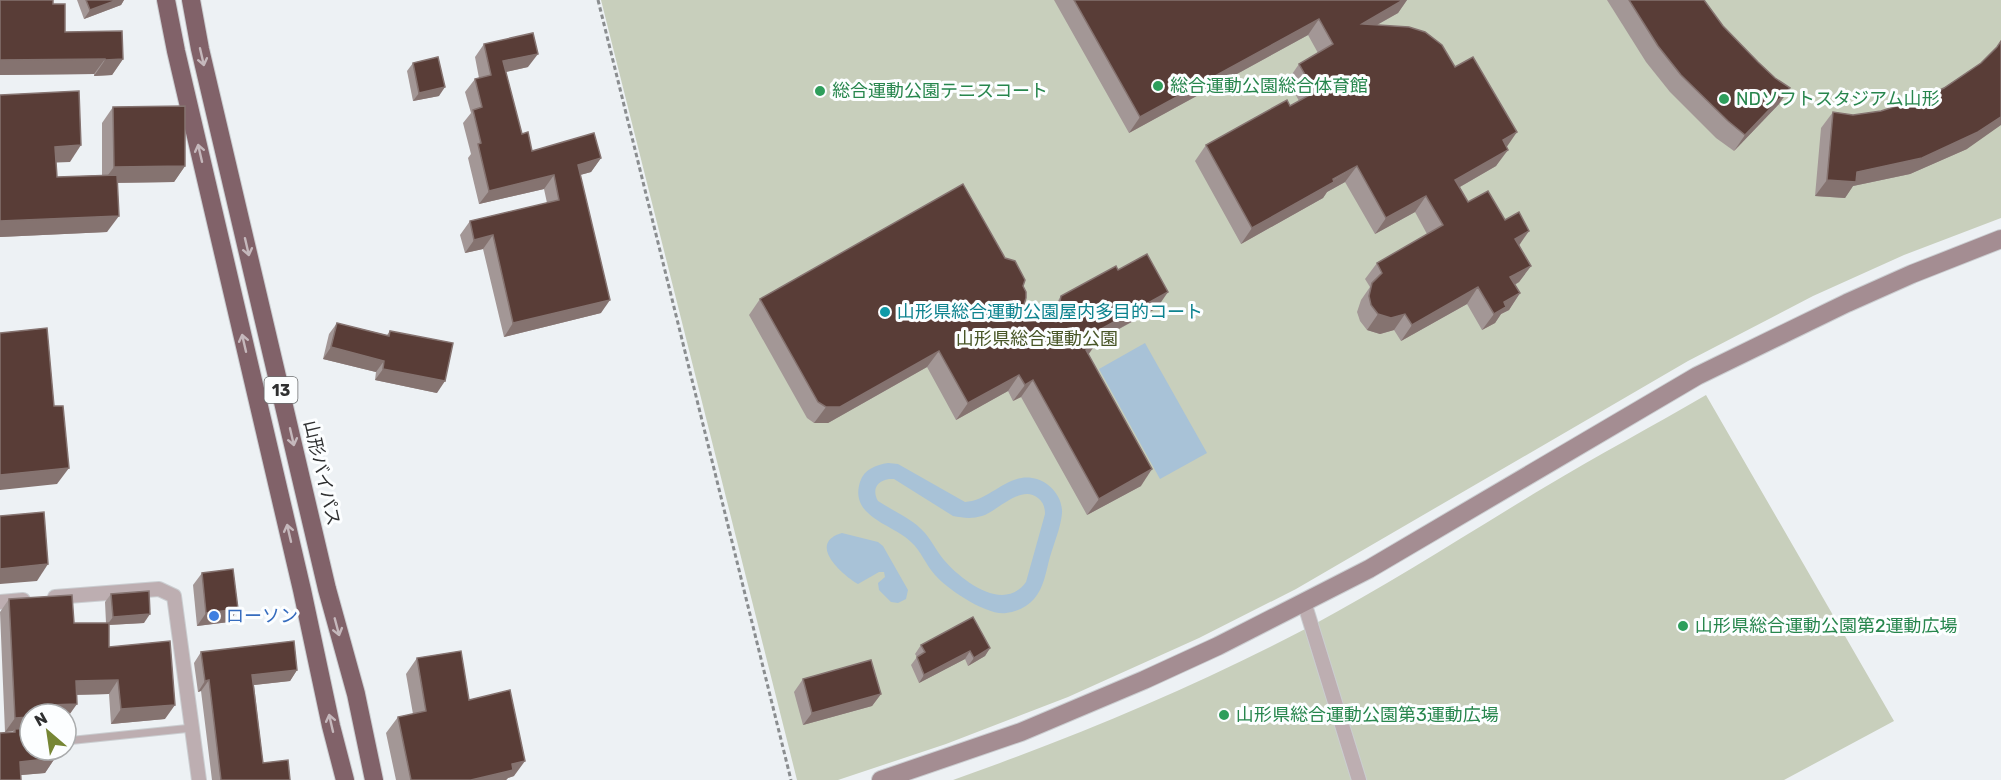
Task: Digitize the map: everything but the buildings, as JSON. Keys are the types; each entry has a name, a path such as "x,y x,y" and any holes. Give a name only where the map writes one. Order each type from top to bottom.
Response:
{"highway":[{"name":"13","path":"166,0 345,780"},
{"name":"山形バイパス","path":"191,0 203,61 327,589 356,694 374,780"}],"street":[{"path":"881,780 1021,732 1218,646 1369,569 1697,376 1847,303 2001,239"},
{"path":"0,602 159,589 174,596 199,780"},
{"path":"1304,602 1359,780"}],"lane":[{"path":"78,740 192,728"}],"path":[{"path":"598,0 791,780"}],"green space":[{"name":"山形県総合運動公園","path":"601,0 2001,0 2001,218 1904,255 1813,296 1688,361 1296,589 1199,638 1068,697 946,744 838,780 797,780"},
{"path":"1706,395 1894,721 1784,780 953,780 1135,709 1268,648 1370,593 1565,475"}],"water":[{"path":"1145,343 1207,453 1160,479 1099,369"},
{"path":"888,463 898,464 965,502 974,501 1014,480 1023,478 1038,479 1049,485 1060,501 1062,513 1044,579 1034,599 1017,610 998,613 978,606 941,581 911,542 867,512 861,504 858,494 864,474 875,466","holes":["894,479 953,516 960,517 982,516 1024,494 1038,498 1045,509 1045,514 1026,582 1017,591 1006,595 984,590 961,577 944,560 920,528 878,501 875,493 878,484"]},
{"path":"842,533 878,542 883,546 908,590 906,599 898,603 891,602 879,590 878,583 885,577 884,572 879,572 858,584 836,566 827,551 827,544 832,538"}],"place":[{"name":"総合運動公園総合体育館","path":"1158,86"},
{"name":"総合運動公園テニスコート","path":"820,91"},
{"name":"NDソフトスタジアム山形","path":"1724,99"},
{"name":"山形県総合運動公園屋内多目的コート","path":"885,312"},
{"name":"ローソン","path":"214,616"},
{"name":"山形県総合運動公園第2運動広場","path":"1683,626"},
{"name":"山形県総合運動公園第3運動広場","path":"1224,715"}]}
